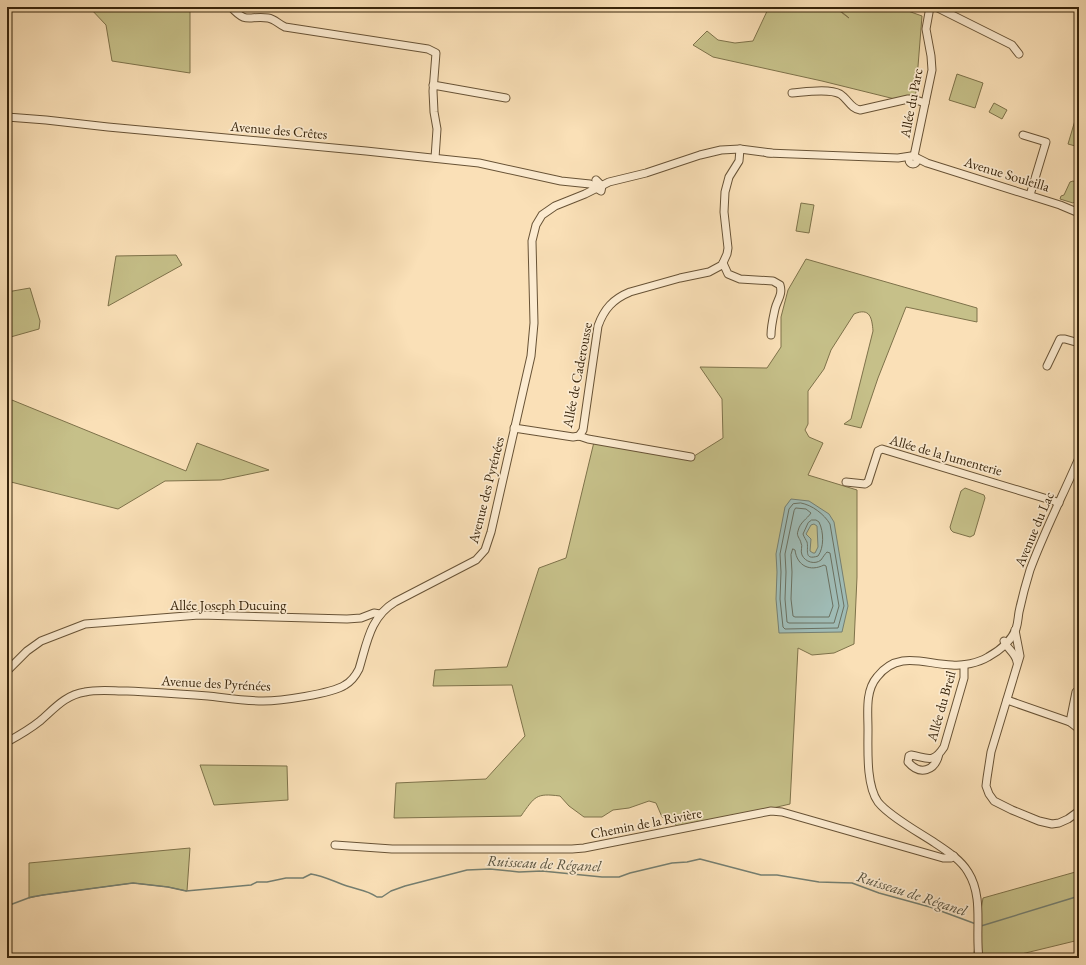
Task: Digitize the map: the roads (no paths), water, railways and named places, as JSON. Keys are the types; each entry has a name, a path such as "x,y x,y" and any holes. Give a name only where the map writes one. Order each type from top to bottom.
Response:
{"street":[{"path":"232,7 238,15 247,19 268,18 285,27 428,49 436,53 433,85 433,101 437,129 435,158"},
{"name":"Allée du Parc","path":"913,159 932,70 926,29 930,7"},
{"path":"936,7 1012,45 1019,54"},
{"path":"433,85 506,98"},
{"path":"792,93 816,91 836,92 845,98 856,110 908,99 925,103"},
{"name":"Avenue des Crêtes","path":"7,117 435,158 492,165 590,184 600,189"},
{"path":"1023,135 1046,142 1030,195"},
{"path":"771,335 771,326 775,307 782,292 780,285 773,282 740,279 728,274 723,263 728,248 724,212 725,192 729,177 739,161 740,151 913,159"},
{"name":"Avenue des Pyrénées","path":"563,203 587,198 608,182 640,175 711,152 740,151"},
{"name":"Avenue Souleilla","path":"913,159 1030,195 1079,213"},
{"name":"Avenue des Pyrénées","path":"7,742 39,721 72,695 86,692 150,692 262,701 296,697 339,688 350,682 356,674 369,634 380,614 395,602 476,560 483,554 487,546 531,356 534,323 531,252 533,234 542,215 555,206 586,194 612,185 650,177 674,164"},
{"name":"Avenue des Crêtes","path":"548,177 608,182"},
{"path":"596,180 600,189"},
{"path":"583,183 586,188 586,194"},
{"name":"Allée de Caderousse","path":"514,428 573,437 579,436 583,430 598,326 601,317 610,304 622,295 630,292 680,278 709,272 723,263"},
{"path":"1047,366 1060,339 1079,343"},
{"path":"579,436 588,439 691,457"},
{"name":"Allée de la Jumenterie","path":"846,482 865,484 868,482 878,451 882,449 1059,503"},
{"name":"Avenue du Lac","path":"979,958 976,893 968,871 954,856 883,807 871,786 868,739 870,690 873,682 880,673 892,665 900,662 916,660 950,665 964,665 986,658 1006,641 1015,630 1030,572 1079,458"},
{"name":"Avenue du Lac","path":"1006,641 1019,612"},
{"name":"Allée Joseph Ducuing","path":"7,671 27,651 41,640 85,624 199,615 347,619 361,618 374,613 380,614"},
{"path":"1015,630 1020,656 992,752 986,786 988,794 994,801 1012,810 1039,821 1052,824 1068,819 1079,811"},
{"path":"1006,641 1012,642 1019,652"},
{"path":"1006,641 1015,654 1018,664"},
{"name":"Allée du Breil","path":"940,754 944,747 964,678 964,665"},
{"path":"1070,722 1076,692"},
{"path":"1007,700 1070,722 1079,729"},
{"name":"Chemin de la Rivière","path":"335,845 392,849 572,849 584,848 771,811 782,812 943,858 951,858 954,856"}],"water":[{"path":"791,499 809,501 829,514 834,522 848,606 842,632 779,633 776,599 776,554 785,507","holes":["814,524 817,526 818,547 815,553 813,553 810,551 811,539 806,534 811,525"]}],"waterway":[{"name":"Ruisseau de Réganel","path":"7,906 31,897 133,883 168,887 186,891 251,885 257,882 267,882 286,878 303,878 311,874 366,891 377,897 382,897 391,891 405,886 467,870 490,869 519,872 542,871 602,877 619,877 672,863 700,859 761,875 777,875 819,882 852,883 879,893 930,907 976,924"},
{"name":"Ruisseau de Réganel","path":"981,926 1079,896"}]}
